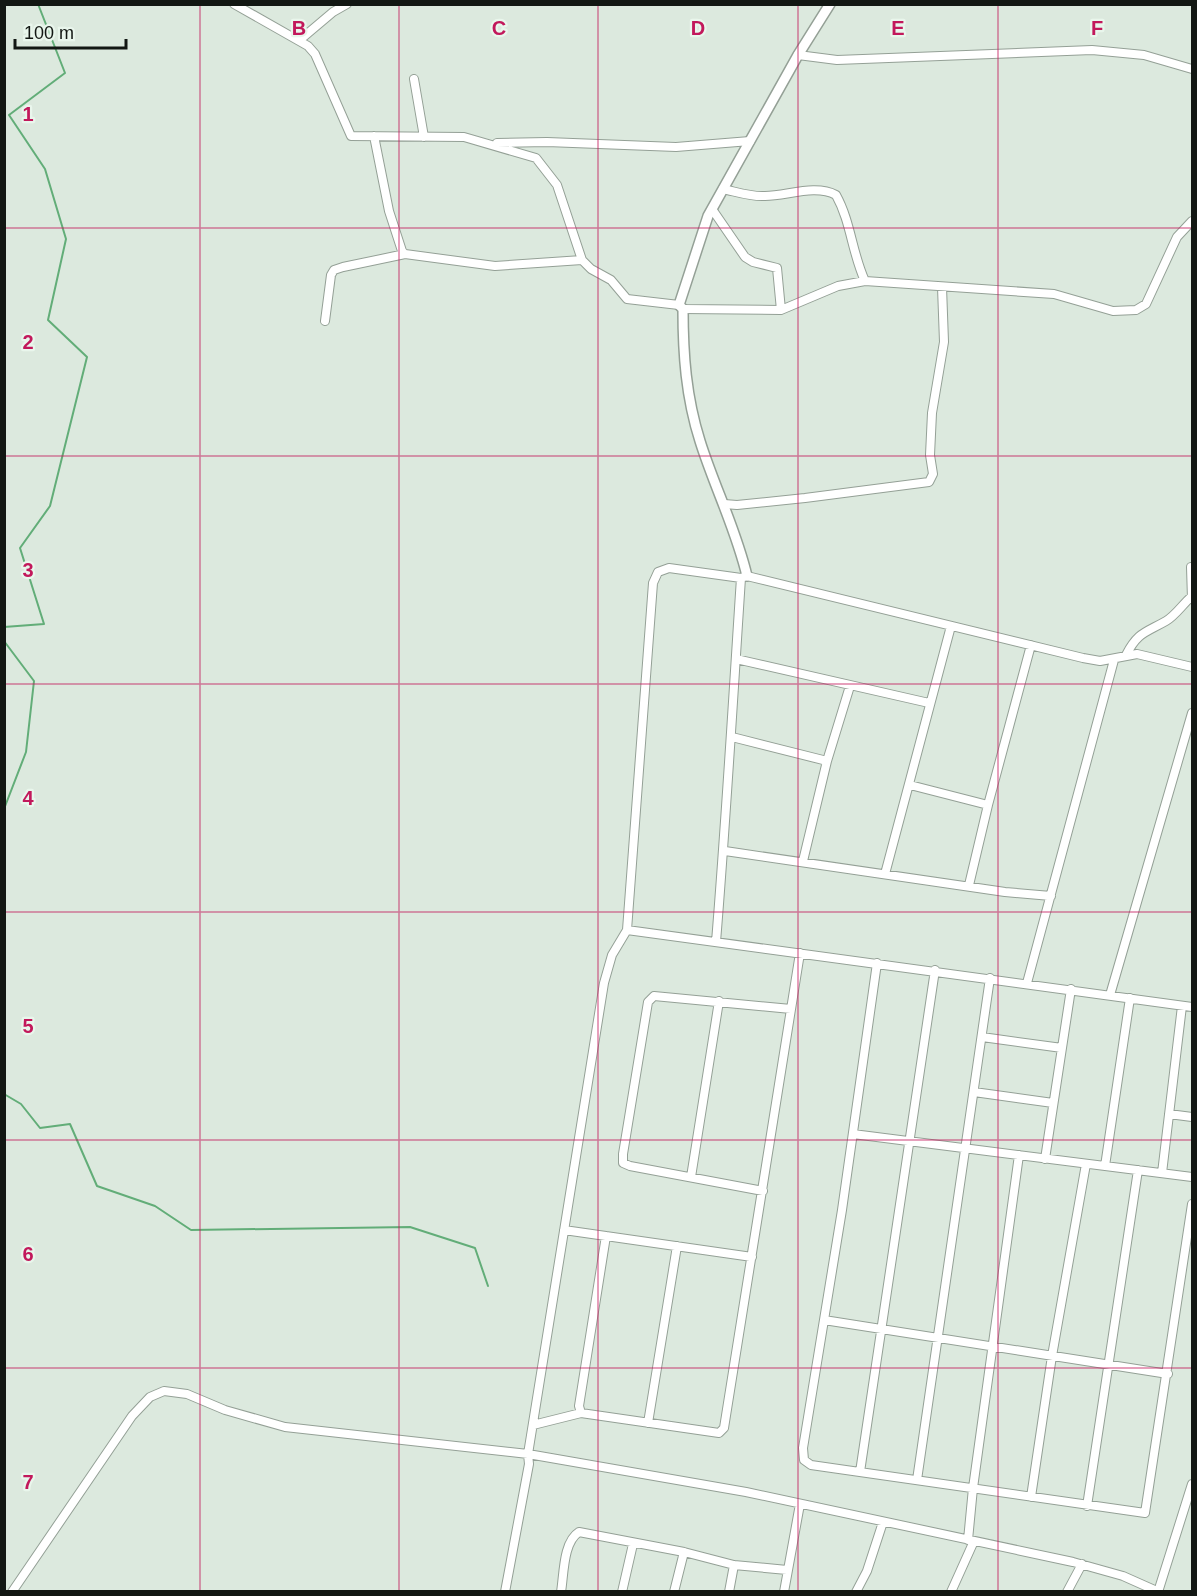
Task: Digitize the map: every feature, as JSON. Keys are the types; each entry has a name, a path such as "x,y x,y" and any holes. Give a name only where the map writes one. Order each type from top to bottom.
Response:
{"street":[{"path":"234,4 300,39 315,54 351,136 464,137 536,158 564,202 582,260 591,269 611,280 627,299 681,307 781,310 838,286 865,281 1054,294 1091,307 1136,310 1146,304 1177,237 1192,221"},
{"path":"300,39 346,4"},
{"path":"716,942 725,851 727,766 732,737 736,659 744,577 724,504 700,441 690,404 684,367 681,307 692,257 712,209 798,55 830,4"},
{"path":"798,55 837,60 1092,50 1144,55 1192,69"},
{"path":"414,79 424,137"},
{"path":"374,136 389,211 405,254"},
{"path":"488,144 547,142 676,147 750,141"},
{"path":"723,189 753,196 779,196 820,190 836,195 846,215 856,262 865,281"},
{"path":"712,209 745,257 753,262 777,268 781,310"},
{"path":"325,321 331,275 334,270 405,254 495,266 582,260"},
{"path":"724,504 737,506 929,482 933,474 930,455 932,413 944,342 942,287"},
{"path":"1126,655 1134,639 1145,630 1168,620 1192,598 1191,567"},
{"path":"505,1592 529,1464 528,1454 604,983 612,955 627,930 653,583 657,572 669,568 744,577 1100,661 1137,654 1192,667"},
{"path":"885,874 951,627"},
{"path":"969,885 1031,645"},
{"path":"736,659 929,703"},
{"path":"1028,983 1114,660"},
{"path":"803,861 827,761 850,686"},
{"path":"1110,995 1192,712"},
{"path":"732,737 827,761"},
{"path":"910,786 988,805"},
{"path":"725,851 1005,892 1051,896"},
{"path":"627,930 935,970 1192,1007"},
{"path":"533,1425 581,1413 719,1433 724,1428 764,1191 800,952"},
{"path":"877,963 853,1134 803,1448 804,1460 811,1465 1145,1513 1168,1374 1192,1204"},
{"path":"860,1472 935,970"},
{"path":"917,1480 990,978"},
{"path":"1045,1159 1071,989"},
{"path":"764,1191 630,1166 624,1163 622,1154 648,1002 654,996 790,1009"},
{"path":"1105,1166 1130,998"},
{"path":"691,1177 719,1001"},
{"path":"1162,1173 1182,1006"},
{"path":"982,1037 1062,1048"},
{"path":"974,1092 1053,1103"},
{"path":"1169,1113 1192,1117"},
{"path":"853,1134 1192,1178"},
{"path":"951,1592 971,1540 973,1488 1019,1155"},
{"path":"1031,1497 1052,1356 1086,1164"},
{"path":"1088,1506 1138,1170"},
{"path":"564,1230 752,1257"},
{"path":"581,1413 579,1406 606,1236"},
{"path":"648,1423 677,1246"},
{"path":"824,1320 1168,1374"},
{"path":"12,1592 132,1416 150,1396 164,1391 187,1394 225,1410 285,1427 528,1454 669,1477 1082,1564 1123,1576 1159,1591 1192,1484"},
{"path":"784,1592 800,1504"},
{"path":"856,1592 867,1570 883,1522"},
{"path":"561,1592 568,1549 574,1535 579,1532 684,1552 734,1565 787,1570"},
{"path":"622,1592 633,1544"},
{"path":"674,1592 684,1552"},
{"path":"1067,1592 1082,1564"},
{"path":"729,1592 734,1565"}],"waterway":[{"path":"4,627 44,624 20,548 50,506 87,357 48,320 66,239 45,169 9,115 65,73 38,4"},
{"path":"4,641 34,681 26,752 4,809"},
{"path":"4,1094 21,1104 40,1128 70,1124 97,1186 155,1206 191,1230 410,1227 475,1248 488,1286"}]}
